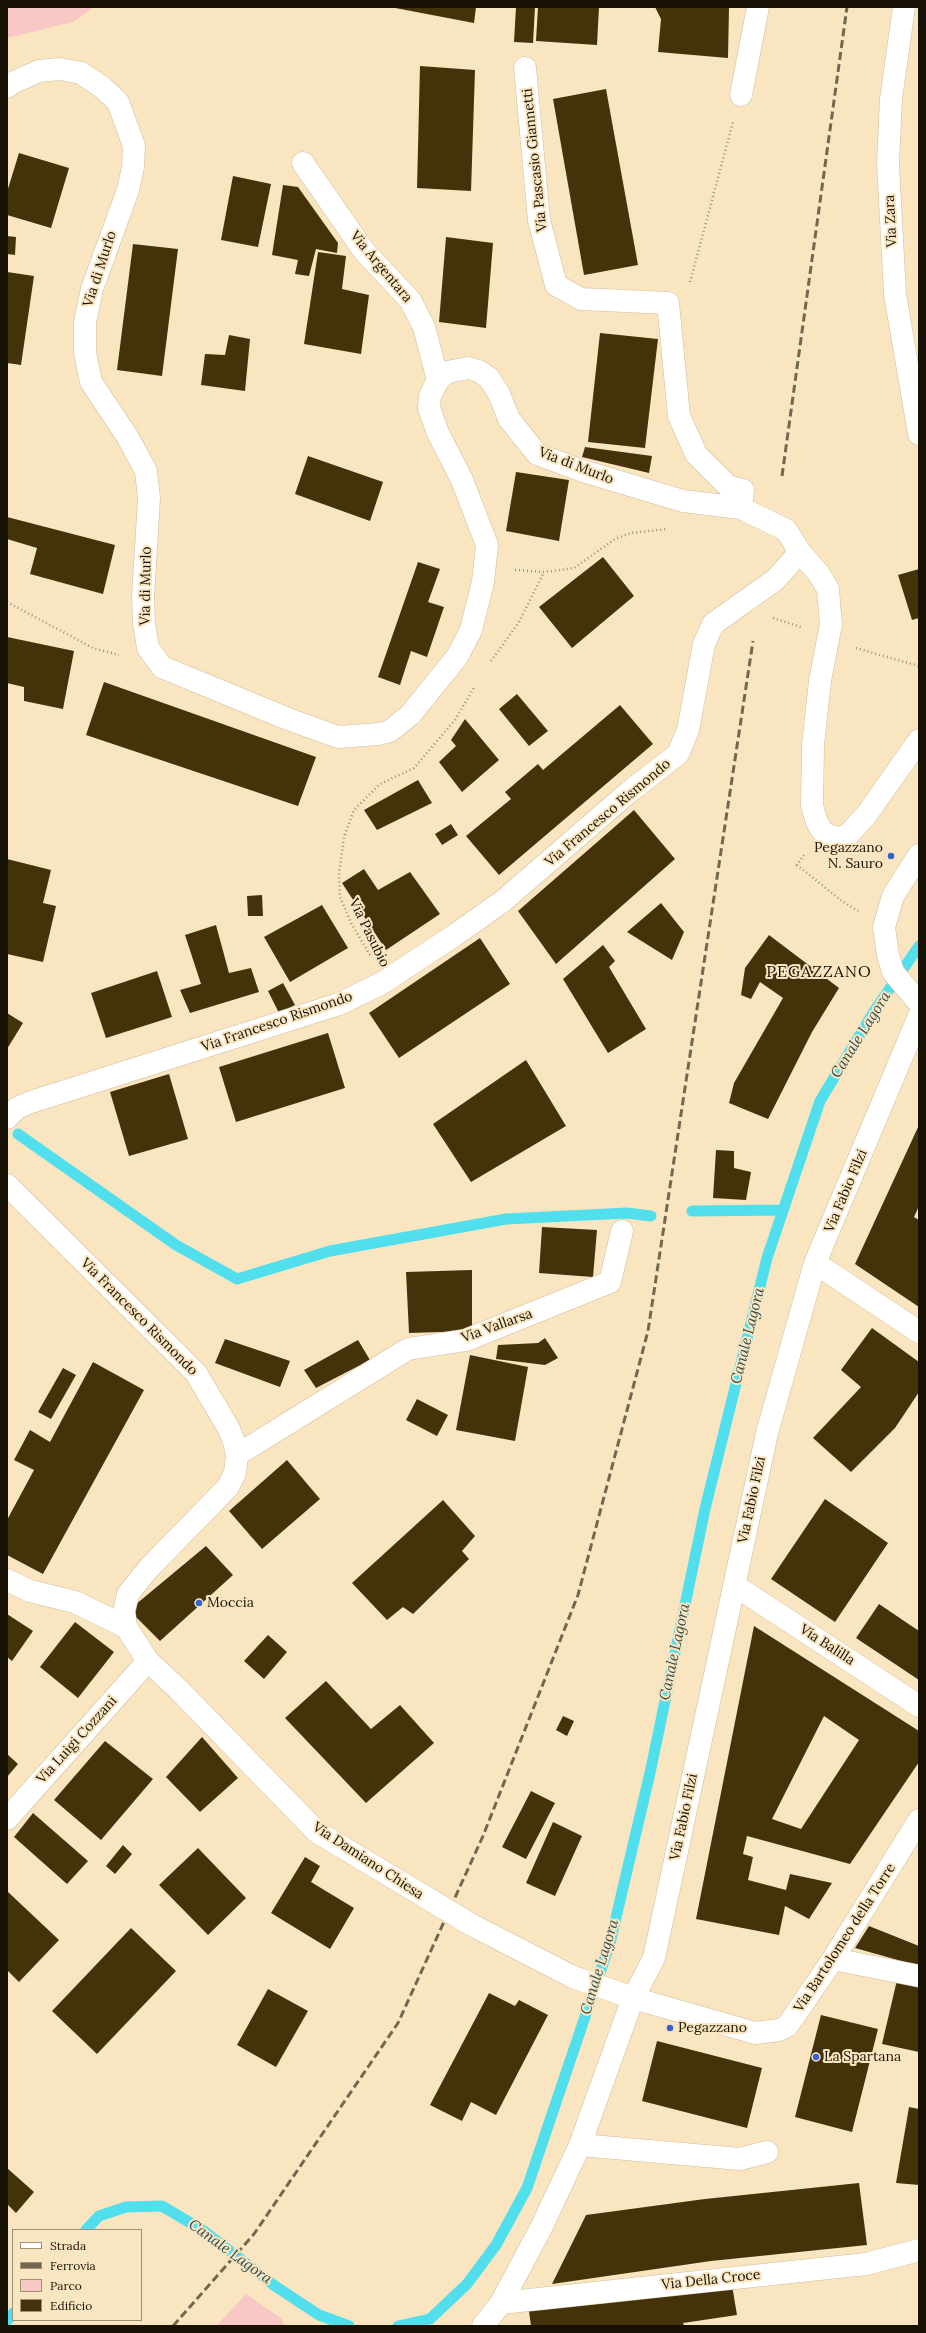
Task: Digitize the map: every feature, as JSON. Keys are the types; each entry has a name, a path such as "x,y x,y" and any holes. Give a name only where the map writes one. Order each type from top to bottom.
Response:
{"street":[{"path":"741,95 758,7"},
{"name":"Via Zara","path":"904,7 891,99 888,164 894,294 919,434"},
{"name":"Via Pascasio Giannetti","path":"525,68 539,220 556,285 581,300 668,304"},
{"name":"Via di Murlo","path":"7,88 12,83 39,71 60,69 81,73 102,87 118,102 134,146 133,166 128,190 92,289 85,322 85,353 91,382 127,436 146,471 150,498 143,597 144,623 148,648 162,667"},
{"name":"Via Argentara","path":"303,163 364,251 410,300 424,327 438,380"},
{"path":"668,304 679,416 696,454 729,487 743,490 741,508"},
{"name":"Via di Murlo","path":"438,380 448,372 468,368 479,371 489,378 499,394 509,419 537,454 583,471 683,501 741,508 786,530 800,552"},
{"path":"162,667 288,719 338,737 379,734 390,731 410,715 457,657 471,630 478,605 487,545 462,480 438,433 429,408 430,396 438,380"},
{"path":"800,552 819,574 828,589 831,624 813,745 812,806 817,822 822,831 830,836 840,838 848,835 867,814 919,740"},
{"name":"Via Francesco Rismondo","path":"7,1118 17,1108 31,1102 339,1004 382,983 455,935 503,901 629,792 678,754 688,730 707,635 713,624 775,580 800,552"},
{"path":"919,855 893,896 884,927 888,955 893,972 919,1003"},
{"name":"Via Fabio Filzi","path":"501,2303 542,2228 580,2145 633,1998 654,1958 767,1432 815,1263 919,1016"},
{"name":"Via Francesco Rismondo","path":"7,1185 196,1373 229,1429 237,1455 235,1473 228,1487 148,1569 128,1594 124,1611 126,1627 148,1661"},
{"name":"Via Vallarsa","path":"237,1455 408,1349 466,1340 610,1282 622,1231"},
{"path":"815,1263 919,1332"},
{"path":"7,1580 30,1590 75,1602 126,1627"},
{"name":"Via Balilla","path":"734,1585 919,1706"},
{"name":"Via Damiano Chiesa","path":"148,1661 178,1688 317,1832 470,1924 573,1977 633,1998 755,2033"},
{"name":"Via Luigi Cozzani","path":"7,1819 148,1661"},
{"name":"Via Bartolomeo della Torre","path":"755,2033 779,2030 787,2026 833,1959 919,1820"},
{"path":"833,1959 919,1976"},
{"path":"580,2145 740,2158 767,2152"},
{"name":"Via Della Croce","path":"501,2303 866,2264 919,2250"},
{"path":"483,2326 501,2303"}],"path":[{"path":"668,304 690,282 741,95"},
{"path":"485,565 526,572 574,568 615,539 631,533 670,529"},
{"path":"7,602 93,648 162,667"},
{"path":"738,606 807,629 827,646 848,660 852,647 919,666"},
{"name":"Via Pasubio","path":"380,784 354,810 344,837 339,873 340,897 351,923 370,955 382,983"},
{"path":"822,831 797,865 842,901"}],"green space":[{"path":"7,7 94,7 73,22 7,38"},
{"path":"246,2294 282,2319 285,2326 216,2326"}],"building":[{"path":"390,7 476,7 474,23"},
{"path":"516,7 535,7 533,43 514,42"},
{"path":"538,7 599,7 597,45 536,41"},
{"path":"655,7 729,7 728,58 658,52 661,19"},
{"path":"420,66 475,70 471,191 417,188"},
{"path":"606,89 638,265 584,275 553,99"},
{"path":"19,153 69,168 51,228 7,215 7,192"},
{"path":"233,176 271,184 258,247 221,240"},
{"path":"283,185 298,187 338,243 337,253 316,249 309,276 295,274 298,260 272,255"},
{"path":"7,236 16,237 15,255 7,254"},
{"path":"446,237 493,243 486,328 439,322"},
{"path":"133,244 178,249 162,376 117,370"},
{"path":"318,252 346,256 342,289 369,295 361,354 304,344"},
{"path":"7,272 34,276 21,365 7,363"},
{"path":"600,333 658,339 645,448 588,442"},
{"path":"229,335 250,339 245,391 201,385 205,354 225,355"},
{"path":"585,447 652,456 649,473 582,457"},
{"path":"308,456 383,482 370,521 295,494"},
{"path":"516,472 569,480 559,541 506,531"},
{"path":"7,517 115,545 103,594 30,574 37,548 7,539"},
{"path":"603,557 634,596 572,648 539,607"},
{"path":"418,562 440,569 428,602 444,607 427,657 411,651 400,685 378,677"},
{"path":"919,569 919,618 912,620 898,575"},
{"path":"7,637 74,651 63,709 24,701 24,687 7,683"},
{"path":"104,682 316,757 298,806 86,735"},
{"path":"517,694 548,731 529,746 499,709"},
{"path":"620,705 653,744 499,875 466,836 511,799 505,792 538,764 543,770"},
{"path":"465,719 499,760 462,792 439,762 456,746 451,740"},
{"path":"418,780 432,803 377,830 364,810"},
{"path":"634,810 675,859 556,964 518,911"},
{"path":"451,824 458,835 442,845 435,834"},
{"path":"7,859 51,870 43,903 56,906 43,962 7,954"},
{"path":"364,869 378,890 410,872 440,914 386,950 342,883"},
{"path":"262,895 263,916 248,916 247,896"},
{"path":"661,903 684,932 672,960 627,932"},
{"path":"322,905 348,948 290,982 264,937"},
{"path":"216,925 229,973 251,968 259,992 190,1013 180,990 201,984 185,935"},
{"path":"769,935 839,988 812,1032 768,1119 729,1103 734,1083 783,998 760,982 751,999 741,995 745,968"},
{"path":"480,938 510,984 399,1058 369,1013"},
{"path":"603,945 615,961 609,967 646,1029 608,1053 563,979"},
{"path":"157,971 172,1017 106,1038 91,993"},
{"path":"283,983 295,1005 279,1013 268,991"},
{"path":"7,1013 23,1023 7,1049"},
{"path":"328,1033 345,1088 236,1122 219,1067"},
{"path":"526,1060 566,1126 471,1182 433,1124"},
{"path":"169,1074 188,1139 129,1156 110,1092"},
{"path":"919,1125 919,1206 914,1217 919,1220 919,1307 855,1264"},
{"path":"716,1150 734,1151 734,1168 751,1172 746,1200 713,1198"},
{"path":"542,1227 597,1230 593,1277 539,1273"},
{"path":"472,1270 472,1331 409,1333 406,1272"},
{"path":"872,1328 919,1362 919,1392 895,1428 851,1472 813,1438 861,1387 841,1370"},
{"path":"545,1338 558,1358 545,1365 496,1359 498,1345 538,1343"},
{"path":"225,1339 290,1361 280,1387 215,1363"},
{"path":"358,1340 370,1360 316,1388 304,1370"},
{"path":"470,1355 528,1367 515,1441 456,1430"},
{"path":"93,1362 144,1390 43,1574 7,1555 7,1520 34,1470 14,1460 30,1430 50,1442"},
{"path":"63,1368 76,1375 51,1419 38,1412"},
{"path":"417,1399 448,1415 437,1436 406,1420"},
{"path":"287,1460 320,1499 262,1549 229,1511"},
{"path":"825,1499 888,1543 835,1622 771,1579"},
{"path":"443,1500 475,1536 462,1551 469,1559 413,1614 403,1607 387,1620 352,1583"},
{"path":"206,1546 233,1575 160,1641 129,1610"},
{"path":"879,1604 919,1631 919,1680 856,1638"},
{"path":"7,1614 33,1631 12,1661 7,1657"},
{"path":"75,1622 114,1652 78,1698 40,1667"},
{"path":"754,1626 919,1731 919,1762 850,1864 747,1836 743,1854 753,1857 748,1880 786,1890 790,1874 832,1883 809,1919 785,1906 779,1935 696,1919","holes":["824,1716 859,1740 801,1829 772,1819"]},
{"path":"268,1635 287,1652 264,1679 244,1661"},
{"path":"326,1681 371,1729 400,1705 434,1743 366,1803 285,1718"},
{"path":"563,1716 574,1721 567,1736 556,1730"},
{"path":"202,1737 238,1778 200,1812 166,1777"},
{"path":"105,1741 153,1779 101,1840 54,1800"},
{"path":"7,1754 18,1764 7,1777"},
{"path":"531,1791 555,1803 526,1859 502,1847"},
{"path":"33,1813 88,1861 67,1884 14,1837"},
{"path":"553,1822 582,1836 555,1896 526,1883"},
{"path":"123,1845 132,1854 115,1874 106,1866"},
{"path":"198,1848 246,1898 208,1935 159,1885"},
{"path":"305,1857 320,1866 311,1882 354,1908 330,1949 271,1913"},
{"path":"7,1891 59,1940 19,1982 7,1970"},
{"path":"869,1926 919,1946 919,1966 855,1948"},
{"path":"131,1928 176,1971 97,2054 52,2011"},
{"path":"897,1980 919,1985 919,2052 882,2044"},
{"path":"268,1989 308,2011 276,2067 237,2045"},
{"path":"489,1993 515,2006 519,2000 548,2015 496,2115 471,2102 462,2121 430,2105"},
{"path":"821,2015 878,2029 852,2132 795,2117"},
{"path":"657,2041 762,2068 747,2128 642,2101"},
{"path":"909,2107 919,2109 919,2185 896,2183"},
{"path":"7,2168 34,2192 16,2213 8,2205 7,2206"},
{"path":"859,2183 867,2245 711,2261 552,2284 586,2215 705,2199"},
{"path":"732,2285 737,2315 683,2323 684,2326 531,2326 529,2311"}],"waterway":[{"name":"Canale Lagora","path":"398,2326 430,2319 467,2284 496,2245 527,2188 610,1943 650,1773 705,1509 767,1258 820,1101 875,1010 919,946"},
{"path":"18,1134 176,1245 237,1279 330,1251 506,1219 627,1213 651,1216"},
{"path":"692,1211 783,1210"},
{"name":"Canale Lagora","path":"87,2229 99,2216 126,2207 162,2206 204,2231 275,2286 319,2315 349,2326"},
{"name":"Canale Lagora","path":"7,2321 12,2314"}],"railway":[{"path":"782,476 847,7"},
{"path":"173,2326 254,2234 398,2023 483,1836 578,1595 648,1331 753,641"}],"place":[{"name":"Pegazzano N. Sauro","path":"891,856"},
{"name":"Moccia","path":"199,1603"},
{"name":"Pegazzano","path":"670,2028"},
{"name":"La Spartana","path":"816,2057"}],"district":[{"name":"PEGAZZANO","path":"819,972"}]}
